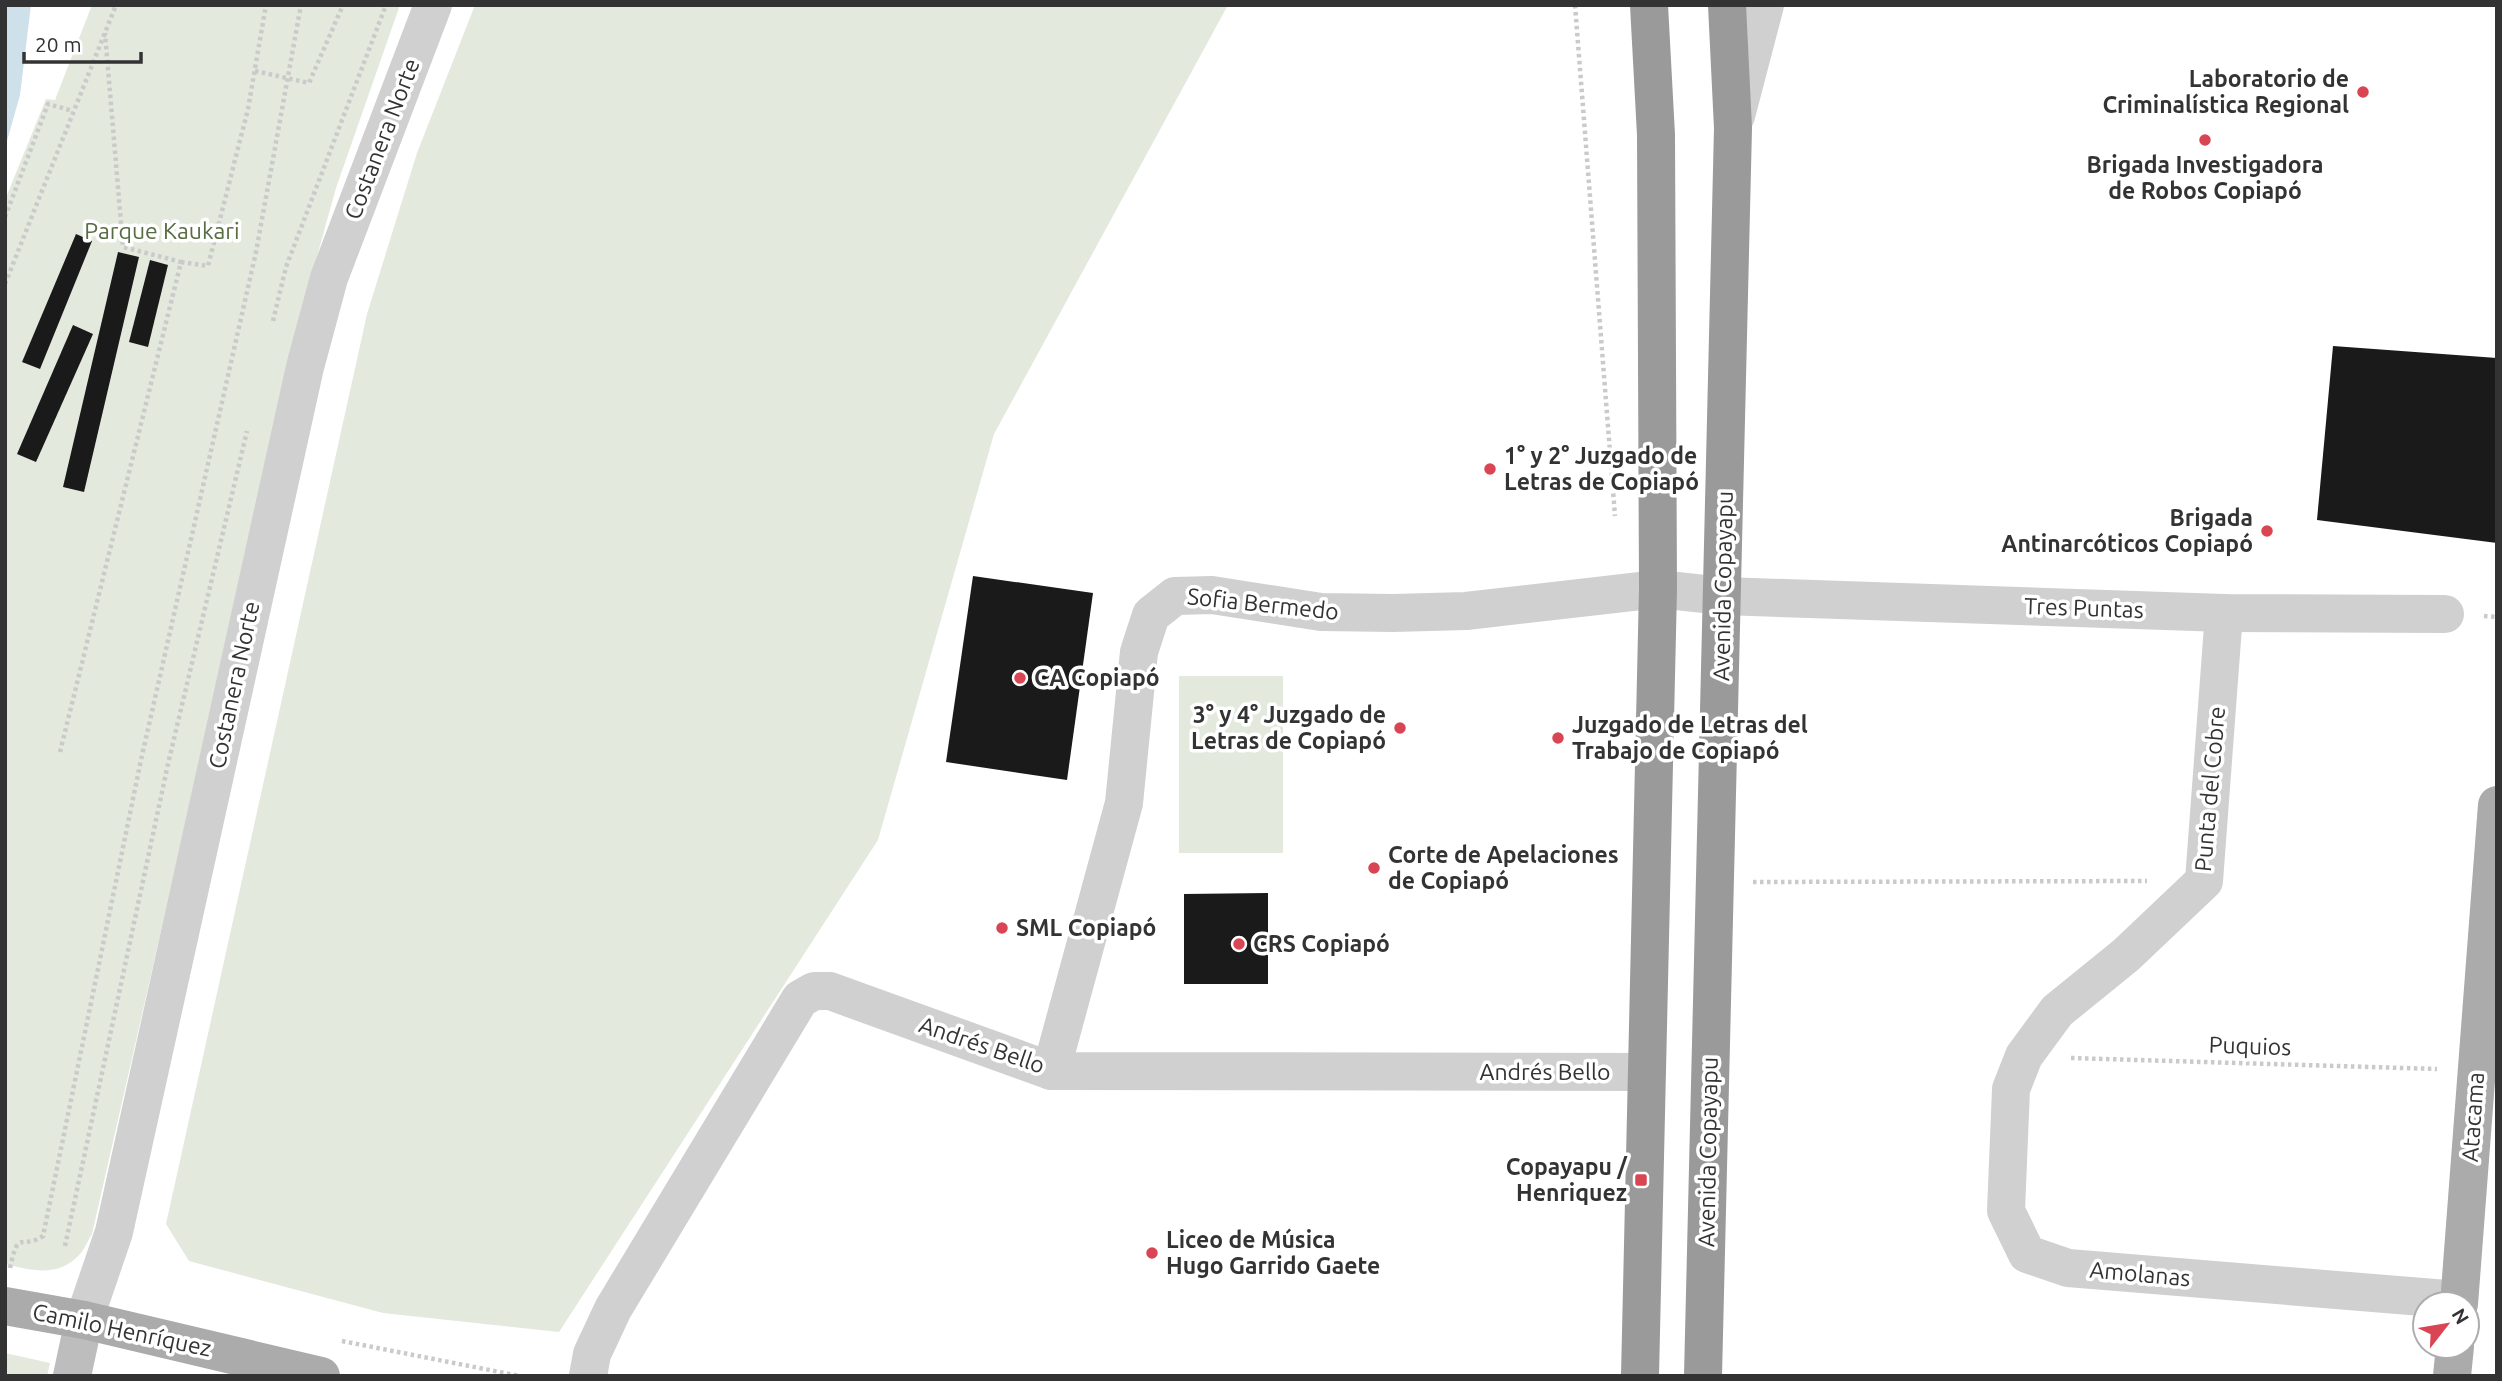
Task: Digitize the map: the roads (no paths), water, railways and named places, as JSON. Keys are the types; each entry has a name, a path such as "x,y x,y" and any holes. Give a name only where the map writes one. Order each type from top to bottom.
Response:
{"highway":[{"path":"1640,1376 1658,589 1656,135 1649,5"},
{"name":"Avenida Copayapu","path":"1703,1376 1733,128 1727,5"}],"main road":[{"name":"Atacama","path":"2460,1290 2497,805"},
{"name":"Camilo Henríquez","path":"7,1291 84,1320 321,1376"}],"street":[{"name":"Costanera Norte","path":"72,1376 84,1320 114,1232 308,355 329,278 433,5"},
{"path":"1733,128 1765,5"},
{"name":"Sofia Bermedo","path":"1051,1071 1124,803 1139,652 1151,615 1175,596 1212,595 1321,612 1393,613 1466,611 1658,589 1723,596"},
{"name":"Tres Puntas","path":"1723,596 2224,613 2445,614"},
{"name":"Punta del Cobre","path":"2024,1056 2057,1011 2135,947 2204,881 2224,613"},
{"name":"Andrés Bello","path":"588,1376 592,1354 613,1309 800,999 814,991 830,991 1051,1071 1647,1072"},
{"name":"Amolanas","path":"2024,1056 2011,1089 2006,1211 2027,1254 2068,1268 2411,1298"}],"water":[{"path":"5,5 31,5 20,95 5,148"}],"place":[{"name":"Laboratorio de Criminalística Regional","path":"2363,92"},
{"name":"Brigada Investigadora de Robos Copiapó","path":"2205,140"},
{"name":"1° y 2° Juzgado de Letras de Copiapó","path":"1490,469"},
{"name":"Brigada Antinarcóticos Copiapó","path":"2267,531"},
{"name":"CA Copiapó","path":"1020,678"},
{"name":"3° y 4° Juzgado de Letras de Copiapó","path":"1400,728"},
{"name":"Juzgado de Letras del Trabajo de Copiapó","path":"1558,738"},
{"name":"Corte de Apelaciones de Copiapó","path":"1374,868"},
{"name":"SML Copiapó","path":"1002,928"},
{"name":"CRS Copiapó","path":"1239,944"},
{"name":"Copayapu / Henriquez","path":"1641,1180"},
{"name":"Liceo de Música Hugo Garrido Gaete","path":"1152,1253"}],"park label":[{"name":"Parque Kaukari","path":"162,231"}]}
